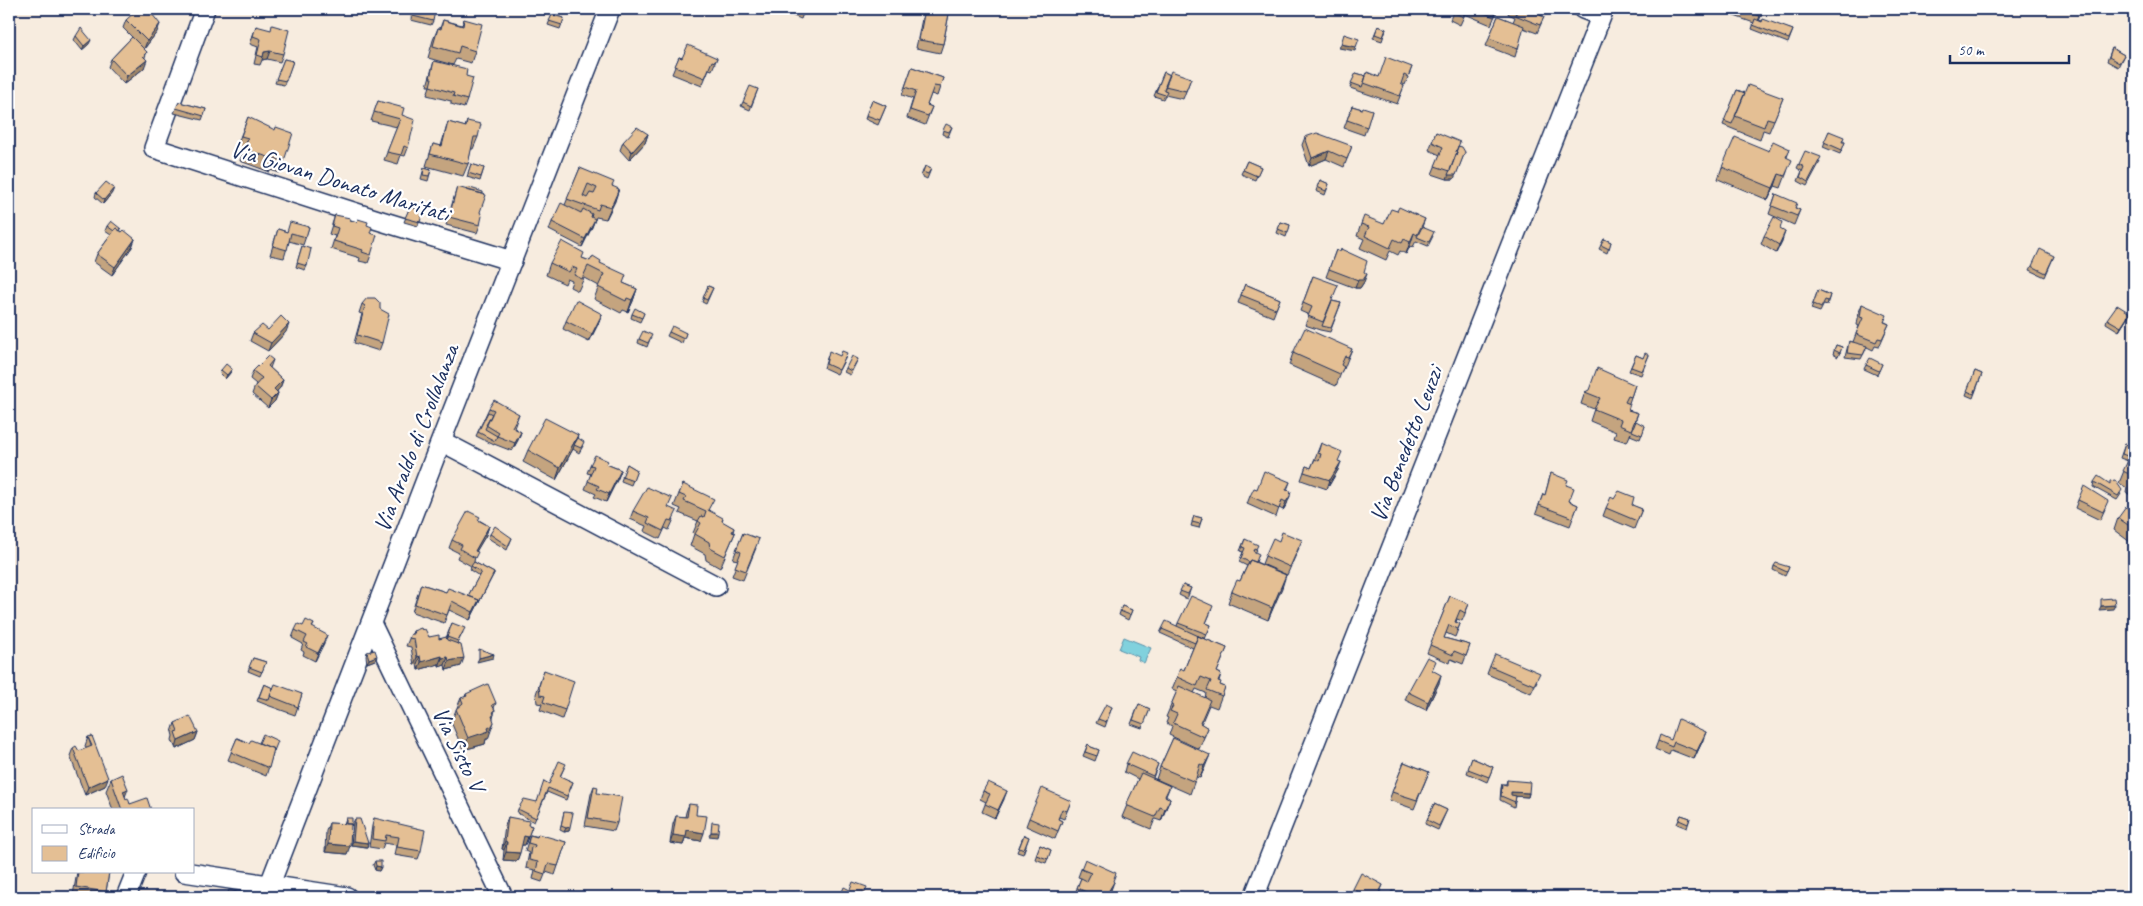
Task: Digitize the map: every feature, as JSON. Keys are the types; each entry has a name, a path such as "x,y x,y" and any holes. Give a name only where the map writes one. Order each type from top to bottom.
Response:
{"street":[{"name":"Via Giovan Donato Maritati","path":"205,9 154,148 512,261"},
{"name":"Via Araldo di Crollalanza","path":"268,891 370,623 610,9"},
{"path":"1583,9 1603,13"},
{"name":"Via Benedetto Leuzzi","path":"1254,897 1603,13"},
{"path":"441,441 716,586"},
{"name":"Via Sisto V","path":"370,623 503,897"},
{"path":"126,897 135,874"},
{"path":"193,874 268,891 346,897"}],"water":[{"path":"1124,637 1151,648 1144,663 1138,660 1139,657 1119,649"}],"building":[{"path":"138,9 148,9 160,24 147,41 126,20"},
{"path":"413,9 435,11 433,21 413,16"},
{"path":"788,9 804,11 803,15"},
{"path":"925,9 950,9 943,44 919,40"},
{"path":"1454,9 1466,9 1463,17 1453,12"},
{"path":"1475,9 1498,9 1494,17"},
{"path":"1518,9 1517,13 1510,10"},
{"path":"1518,9 1543,9 1540,15 1544,17 1540,25 1515,15"},
{"path":"1740,9 1764,9 1760,16"},
{"path":"552,15 564,18 562,25 549,21"},
{"path":"1498,16 1524,26 1518,49 1489,38"},
{"path":"464,19 482,24 475,51 460,46 458,53 433,46 438,28 441,29 443,20 463,26"},
{"path":"1755,19 1762,22 1763,19 1793,30 1789,39 1753,25"},
{"path":"272,25 289,30 283,54 270,51 264,52 263,57 257,55 261,39 253,36 256,26 271,30"},
{"path":"1378,26 1386,29 1383,37 1375,34"},
{"path":"81,28 91,40 84,46 76,36"},
{"path":"1344,34 1359,39 1356,47 1341,44"},
{"path":"132,37 147,52 143,56 147,60 127,76 111,59"},
{"path":"688,45 717,58 715,62 712,61 705,78 675,66 679,57 682,58"},
{"path":"2112,48 2124,55 2119,63 2109,57"},
{"path":"1386,57 1412,67 1408,77 1404,75 1401,84 1404,86 1400,96 1364,83 1367,72 1379,77"},
{"path":"284,59 293,61 286,81 276,79"},
{"path":"434,61 467,69 466,76 473,78 467,100 453,96 454,93 430,86"},
{"path":"912,67 943,78 940,87 934,86 927,105 932,107 928,116 910,110 916,91 905,87"},
{"path":"1171,71 1191,78 1186,91 1165,86"},
{"path":"1164,72 1170,75 1164,90 1167,91 1165,95 1156,92"},
{"path":"1356,73 1366,76 1362,87 1351,83"},
{"path":"1748,85 1783,98 1774,120 1767,118 1764,127 1735,116"},
{"path":"750,86 758,89 751,106 743,102"},
{"path":"1737,90 1745,93 1732,124 1724,121"},
{"path":"872,100 886,106 880,120 866,115"},
{"path":"378,101 404,108 402,115 415,120 408,148 404,146 401,155 387,152 400,119 374,112"},
{"path":"179,102 206,109 204,116 176,108"},
{"path":"1352,106 1372,110 1367,127 1347,120"},
{"path":"248,117 275,130 276,127 293,133 284,161 244,149 248,138 241,136"},
{"path":"467,121 481,124 478,137 474,137 468,164 430,154 433,144 442,146 448,122 466,127"},
{"path":"946,124 952,127 949,132 943,130"},
{"path":"637,127 648,134 632,152 623,142"},
{"path":"1829,131 1844,137 1842,142 1845,142 1842,150 1824,142"},
{"path":"1436,132 1460,142 1450,171 1435,166 1443,147 1432,142"},
{"path":"1317,133 1352,146 1347,159 1329,151 1312,158 1305,137"},
{"path":"1735,137 1769,151 1773,141 1790,149 1786,157 1792,160 1785,176 1779,174 1773,188 1722,167"},
{"path":"1458,146 1462,147 1465,152 1456,175 1448,175 1457,152"},
{"path":"1805,151 1821,157 1808,182 1800,177 1804,167 1799,164"},
{"path":"1247,161 1261,167 1257,176 1243,170"},
{"path":"471,164 484,168 481,177 468,173"},
{"path":"925,166 931,169 928,174 923,172"},
{"path":"424,168 431,170 429,176 423,175"},
{"path":"580,168 614,182 612,186 619,189 611,207 600,204 598,210 567,199","holes":["588,184 597,188 594,194 590,193 587,198 583,196"]},
{"path":"1320,180 1329,184 1326,191 1317,187"},
{"path":"106,182 114,188 104,200 96,193"},
{"path":"457,187 486,195 480,212 482,216 480,225 449,217"},
{"path":"467,187 483,192 483,194 466,190"},
{"path":"1776,194 1797,203 1795,208 1800,210 1797,216 1772,206"},
{"path":"561,203 581,213 583,209 592,214 591,217 595,219 585,239 552,222"},
{"path":"410,207 423,211 420,222 405,218"},
{"path":"1399,207 1425,219 1417,235 1414,233 1410,242 1404,239 1402,243 1394,239 1390,248 1365,236 1369,227 1361,224 1364,216 1384,224 1391,209 1397,211"},
{"path":"335,215 350,218 350,220 357,222 358,219 368,222 367,225 372,227 370,233 377,235 371,255 362,252 363,250 334,241 338,228 332,226"},
{"path":"1774,217 1782,222 1780,229 1785,232 1779,245 1764,236"},
{"path":"111,221 121,229 120,231 116,228 114,231 107,226"},
{"path":"290,222 309,227 306,237 291,233 287,250 273,246 278,229 287,232"},
{"path":"1281,222 1290,225 1288,233 1278,229"},
{"path":"1422,227 1434,232 1429,242 1417,237"},
{"path":"116,228 122,232 124,230 135,239 115,267 97,254"},
{"path":"1604,239 1611,242 1609,249 1601,245"},
{"path":"562,241 584,253 582,258 590,261 593,256 601,261 600,263 626,275 623,283 637,289 632,300 627,298 626,301 598,287 604,274 588,266 582,279 574,275 577,269 572,267 569,272 550,263"},
{"path":"302,246 311,249 307,266 297,263"},
{"path":"1341,249 1367,261 1364,272 1367,274 1363,280 1358,280 1329,269 1336,250 1340,252"},
{"path":"2040,249 2054,256 2046,273 2032,266"},
{"path":"1313,276 1338,285 1323,322 1308,316 1312,307 1303,303"},
{"path":"1245,284 1280,299 1276,309 1241,295"},
{"path":"708,286 713,288 707,300 703,298"},
{"path":"1818,290 1830,295 1828,301 1825,300 1821,308 1813,304"},
{"path":"367,298 375,298 380,303 380,309 389,314 382,343 357,335 365,306 362,304"},
{"path":"576,300 602,314 592,334 566,321"},
{"path":"1332,301 1341,303 1331,328 1322,326"},
{"path":"1862,304 1887,315 1884,322 1889,324 1882,339 1878,338 1876,342 1856,334 1863,318 1860,317"},
{"path":"2117,305 2130,313 2121,327 2107,319"},
{"path":"635,308 644,313 642,318 632,314"},
{"path":"281,316 289,324 271,343 253,333 262,325 268,330"},
{"path":"672,326 686,333 684,339 669,332"},
{"path":"1305,328 1352,349 1348,357 1345,356 1341,365 1344,367 1340,374 1293,353"},
{"path":"643,331 652,335 648,343 639,339"},
{"path":"1849,341 1867,346 1863,355 1847,353"},
{"path":"1836,345 1842,347 1840,353 1834,350"},
{"path":"829,351 840,356 842,351 847,353 839,370 826,364"},
{"path":"1645,353 1649,355 1642,371 1631,367 1636,355 1643,358"},
{"path":"268,356 273,360 268,366 283,380 274,389 278,393 271,400 255,386 262,378 253,371"},
{"path":"852,356 858,359 851,371 846,368"},
{"path":"1870,358 1882,364 1879,371 1866,365"},
{"path":"226,364 232,369 227,375 221,370"},
{"path":"1597,368 1635,385 1631,397 1628,396 1625,402 1630,404 1628,410 1638,413 1631,430 1619,425 1621,420 1594,409 1600,398 1585,392 1589,390"},
{"path":"1975,371 1982,374 1974,394 1967,391"},
{"path":"494,400 519,414 512,427 521,432 515,443 497,436 499,433 486,425 494,410 489,408"},
{"path":"488,412 492,414 485,429 497,436 495,441 478,432"},
{"path":"545,418 578,435 560,468 528,450"},
{"path":"1636,421 1645,426 1642,435 1632,431"},
{"path":"578,438 584,442 581,448 574,445"},
{"path":"1321,443 1342,452 1338,461 1341,462 1330,480 1304,472 1306,466 1311,468 1315,459 1319,461 1321,454 1318,453"},
{"path":"2125,444 2134,448 2130,457 2122,454"},
{"path":"2134,448 2134,482 2130,480 2133,476 2123,471"},
{"path":"595,455 608,461 606,464 621,470 609,494 597,489 599,486 588,481 594,466 590,465"},
{"path":"627,464 637,470 633,481 622,477"},
{"path":"1264,471 1290,482 1286,490 1291,491 1290,496 1286,502 1282,500 1279,509 1250,496 1254,488 1257,489"},
{"path":"1551,473 1568,480 1566,485 1574,488 1569,501 1578,505 1573,518 1539,505 1543,494 1545,495"},
{"path":"2098,476 2110,484 2110,481 2115,480 2122,490 2118,496 2094,482"},
{"path":"683,484 714,499 708,510 723,518 722,521 734,528 732,532 735,533 725,556 710,548 709,542 695,534 701,523 698,521 701,516 704,517 706,511 684,501 686,497 679,494"},
{"path":"2084,486 2108,501 2103,512 2078,500"},
{"path":"647,487 672,498 668,507 677,511 672,521 668,520 663,531 647,523 649,518 633,511"},
{"path":"1619,491 1634,497 1632,505 1642,509 1637,521 1606,508 1611,497 1614,499"},
{"path":"2126,507 2134,513 2134,529 2118,518"},
{"path":"468,511 480,517 478,520 489,526 475,551 478,552 475,558 460,549 462,545 452,540"},
{"path":"1194,516 1202,518 1200,524 1192,522"},
{"path":"495,526 512,538 508,546 490,534"},
{"path":"1282,532 1302,540 1290,567 1265,556 1273,538 1279,541"},
{"path":"743,533 759,539 746,571 735,567 741,552 736,550"},
{"path":"1245,539 1258,545 1253,551 1259,554 1256,562 1250,560 1249,562 1241,558 1245,548 1242,547"},
{"path":"1250,560 1286,575 1272,608 1232,591 1237,580 1240,581"},
{"path":"474,562 494,573 478,604 479,600 468,596 481,572 471,566"},
{"path":"1776,563 1789,567 1787,572 1774,566"},
{"path":"421,584 446,592 448,588 479,600 473,612 452,601 447,615 415,604"},
{"path":"1183,585 1191,588 1188,594 1180,591"},
{"path":"1191,596 1213,606 1206,623 1211,625 1207,634 1178,623"},
{"path":"1450,596 1469,604 1465,613 1460,610 1455,622 1460,624 1458,629 1449,625 1444,638 1470,645 1466,656 1454,651 1453,655 1430,645"},
{"path":"2114,598 2115,605 2101,606 2101,599"},
{"path":"1122,606 1132,610 1130,615 1120,611"},
{"path":"306,620 314,624 312,627 327,635 318,653 306,647 308,644 304,642 307,636 295,630 298,624 303,626"},
{"path":"1166,621 1205,639 1198,636 1195,643 1162,629"},
{"path":"452,623 465,628 458,641 447,637"},
{"path":"421,628 422,630 425,629 429,637 439,635 439,639 446,637 447,640 461,645 464,658 449,661 448,657 442,658 442,656 421,662 420,656 417,657 414,639 409,638 411,634 414,634 413,631"},
{"path":"1198,636 1227,648 1217,672 1221,674 1218,681 1221,682 1220,685 1225,687 1222,696 1207,690 1211,681 1201,677 1197,686 1177,677 1180,668 1184,670"},
{"path":"479,649 494,654 479,658"},
{"path":"375,650 377,656 369,659 367,652"},
{"path":"1495,654 1540,673 1534,685 1490,666"},
{"path":"1427,657 1436,661 1432,670 1441,675 1428,702 1408,692"},
{"path":"253,658 266,662 262,672 249,667"},
{"path":"544,670 574,681 565,710 543,702 545,696 540,695 539,686"},
{"path":"264,684 273,688 269,700 259,697"},
{"path":"275,684 302,694 298,707 270,696"},
{"path":"488,684 496,703 492,705 495,710 492,716 494,722 488,728 489,731 468,738 456,709 463,703 461,698 467,696 466,694"},
{"path":"1179,686 1210,700 1200,723 1208,728 1204,737 1173,723 1177,714 1170,711"},
{"path":"1106,704 1112,707 1106,722 1098,719"},
{"path":"1139,704 1150,709 1144,724 1133,720"},
{"path":"190,716 198,732 178,741 175,732 178,731 175,723"},
{"path":"1678,719 1706,732 1697,751 1674,742 1672,747 1658,741 1660,735 1671,740"},
{"path":"263,734 278,741 274,751 274,749 259,743"},
{"path":"92,736 108,778 88,787 73,748 76,746 79,751 92,746 88,737"},
{"path":"237,738 249,743 251,740 274,749 269,768 231,752"},
{"path":"1173,738 1210,755 1204,766 1200,764 1195,782 1160,767"},
{"path":"1088,744 1099,750 1097,756 1085,752"},
{"path":"1132,752 1158,764 1153,776 1126,764"},
{"path":"1472,758 1493,767 1489,777 1468,769"},
{"path":"559,761 566,764 560,776 573,782 567,796 548,788 536,818 518,809 524,799 537,802 544,781 549,784"},
{"path":"1404,762 1429,772 1417,800 1392,792"},
{"path":"1141,773 1170,786 1165,796 1170,799 1165,809 1160,807 1155,817 1126,805"},
{"path":"122,774 128,789 123,791 130,804 147,798 150,808 121,808 111,779"},
{"path":"1507,780 1530,782 1529,793 1511,792 1511,795 1516,796 1515,802 1501,796 1502,784 1507,785"},
{"path":"988,782 1007,791 998,810 985,804 990,794 983,791"},
{"path":"594,786 598,787 597,793 622,797 617,823 588,818"},
{"path":"1042,788 1071,801 1067,811 1062,809 1058,819 1062,821 1058,831 1029,818"},
{"path":"689,804 697,805 696,815 707,816 704,833 687,830 686,837 673,835 676,816 687,817"},
{"path":"1434,804 1447,810 1439,826 1427,820"},
{"path":"564,812 573,813 570,827 561,826"},
{"path":"1681,815 1690,818 1688,824 1679,820"},
{"path":"508,817 529,821 528,825 532,826 528,837 524,836 520,853 506,852 507,842 505,841"},
{"path":"346,818 352,818 352,826 351,824 346,824"},
{"path":"374,818 425,830 421,851 397,847 399,837 386,835 385,841 372,839"},
{"path":"355,819 360,819 368,843 353,841"},
{"path":"712,822 719,823 718,832 711,832"},
{"path":"329,823 351,824 350,846 328,844"},
{"path":"538,834 566,842 558,866 548,864 545,874 536,871 538,862 529,860 531,847 534,848 535,845 528,843 530,835 537,837"},
{"path":"1024,835 1029,837 1024,850 1019,848"},
{"path":"1040,845 1051,850 1048,859 1036,855"},
{"path":"1085,859 1116,873 1114,882 1105,897 1098,897 1077,888 1081,878 1087,881 1091,873 1081,869"},
{"path":"375,861 381,861 381,867 376,866"},
{"path":"1361,873 1383,885 1377,897 1368,897 1353,889"},
{"path":"78,874 109,874 106,892 76,887"},
{"path":"853,882 867,887 863,897 840,897 844,887 850,890"},
{"path":"229,890 249,895 248,897 226,897"},
{"path":"1342,890 1358,897 1339,897"},
{"path":"1392,891 1403,897 1388,897"}]}
